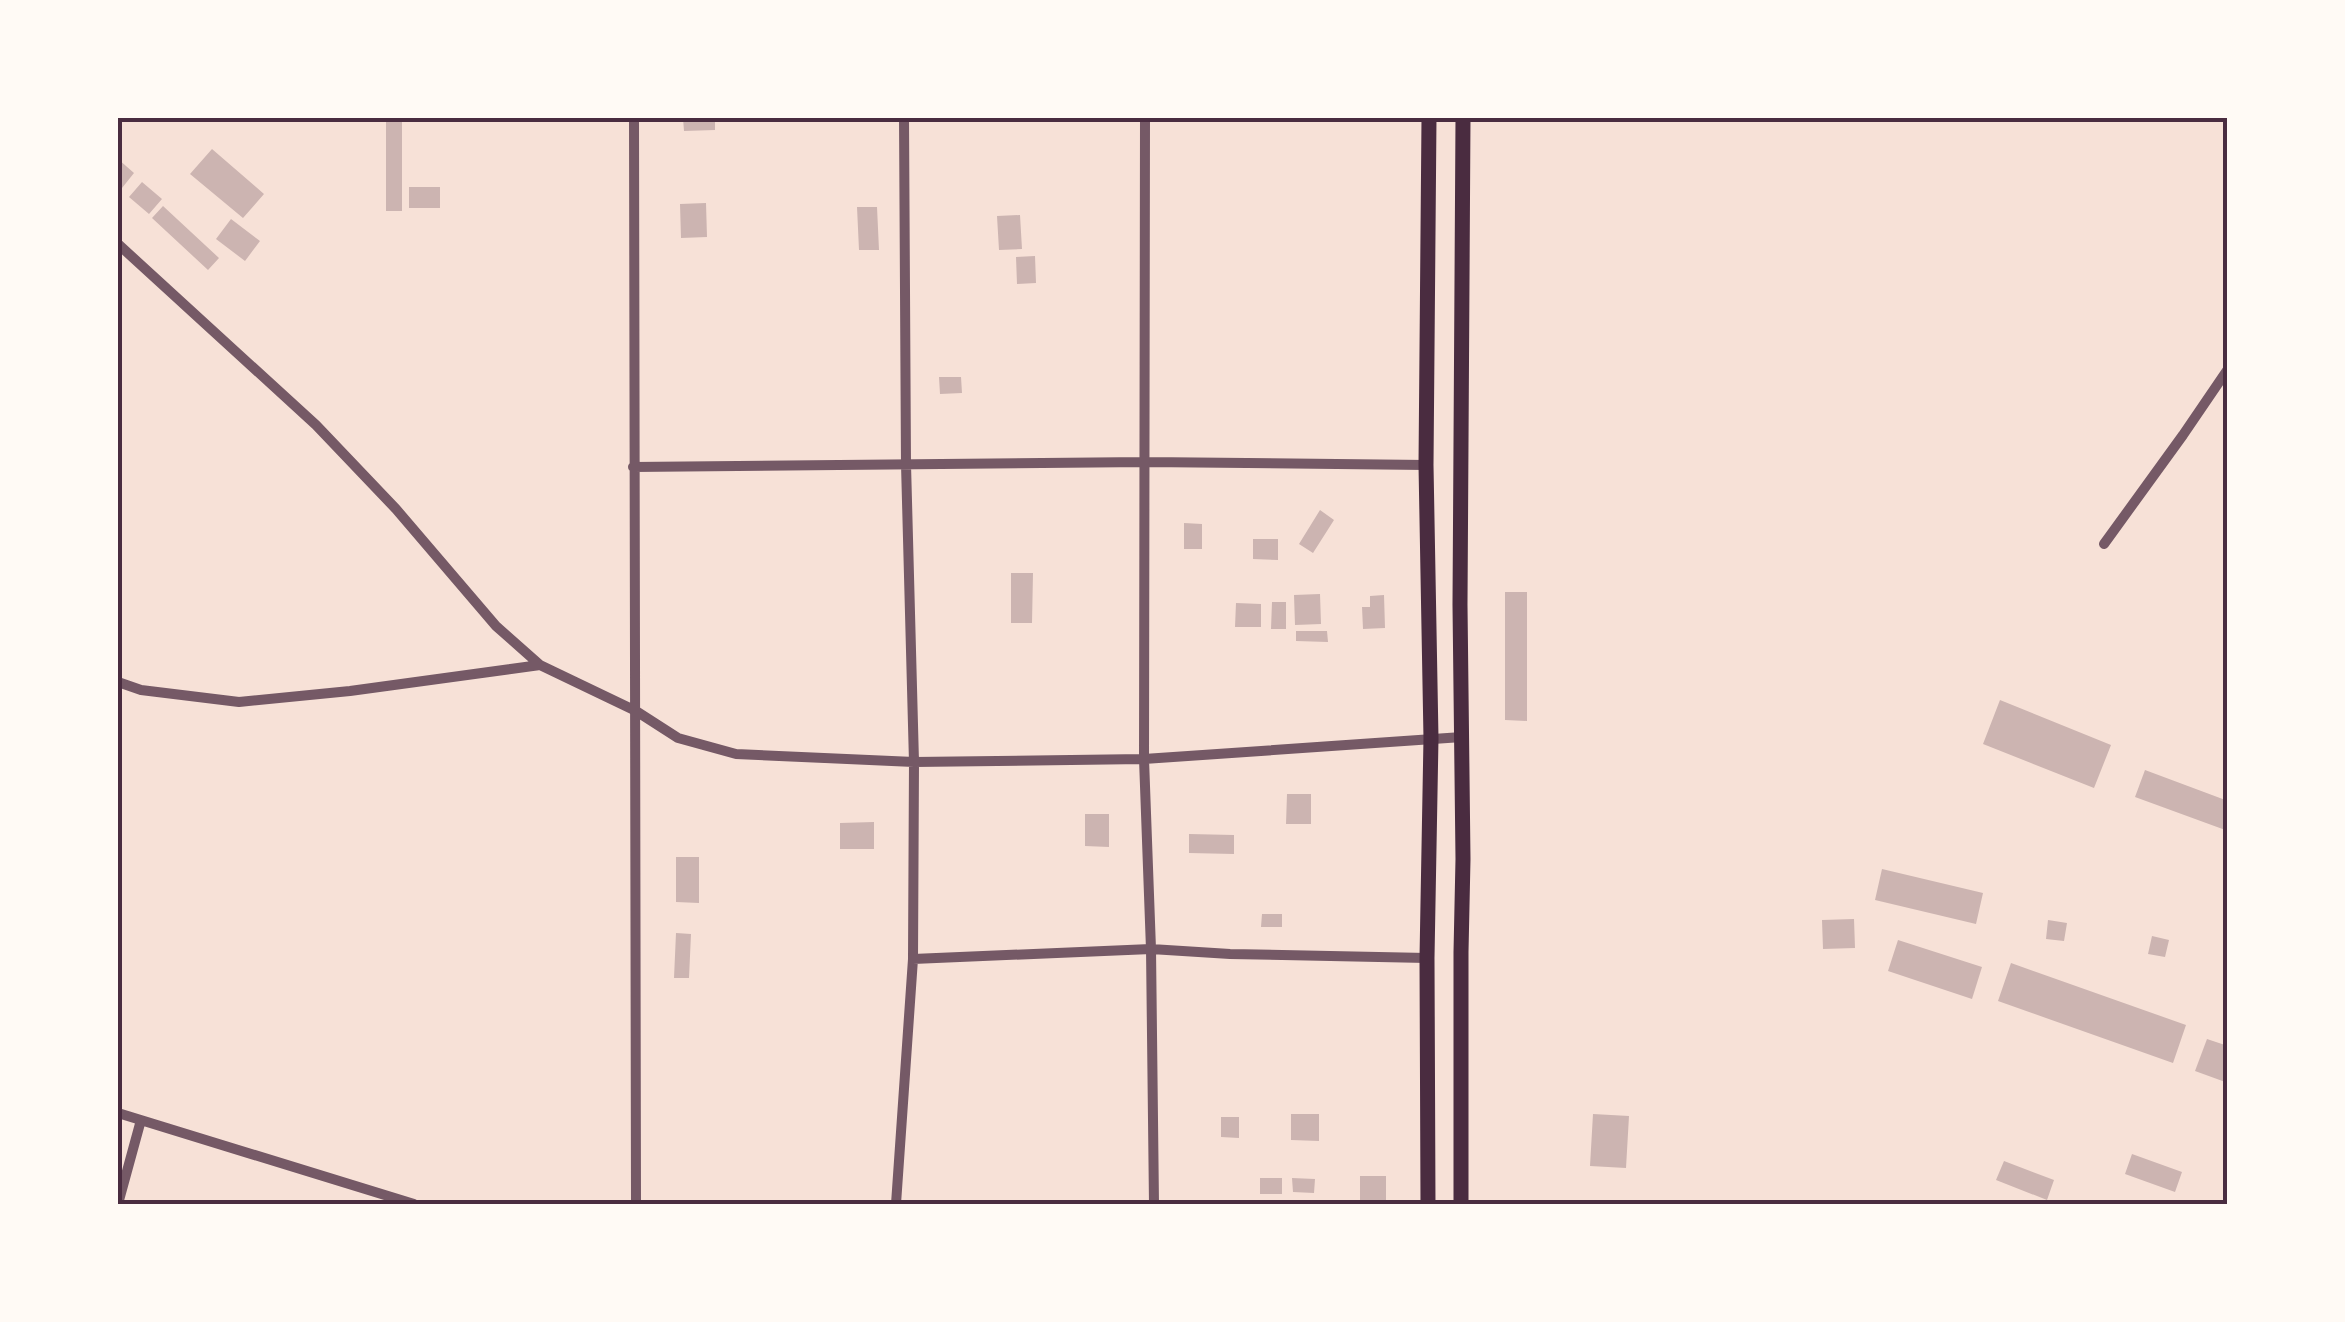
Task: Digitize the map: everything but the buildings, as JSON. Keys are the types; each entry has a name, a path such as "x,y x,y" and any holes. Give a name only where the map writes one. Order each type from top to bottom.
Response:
{"highway":[{"path":"1428,1204 1429,118"},
{"path":"1461,1204 1463,118"}],"street":[{"path":"634,118 636,1204"},
{"path":"896,1204 913,959 914,762 906,464 904,118"},
{"path":"1144,118 1144,759 1154,1204"},
{"path":"118,244 316,425 396,509 496,626 540,665 636,711 678,738 736,754 914,762 1144,759 1462,736"},
{"path":"2104,544 2228,369"},
{"path":"633,468 1146,462 1426,465"},
{"path":"118,682 141,690 239,702 540,665"},
{"path":"913,959 1151,949 1427,958"},
{"path":"118,1112 414,1204"},
{"path":"118,1204 141,1120"}]}
